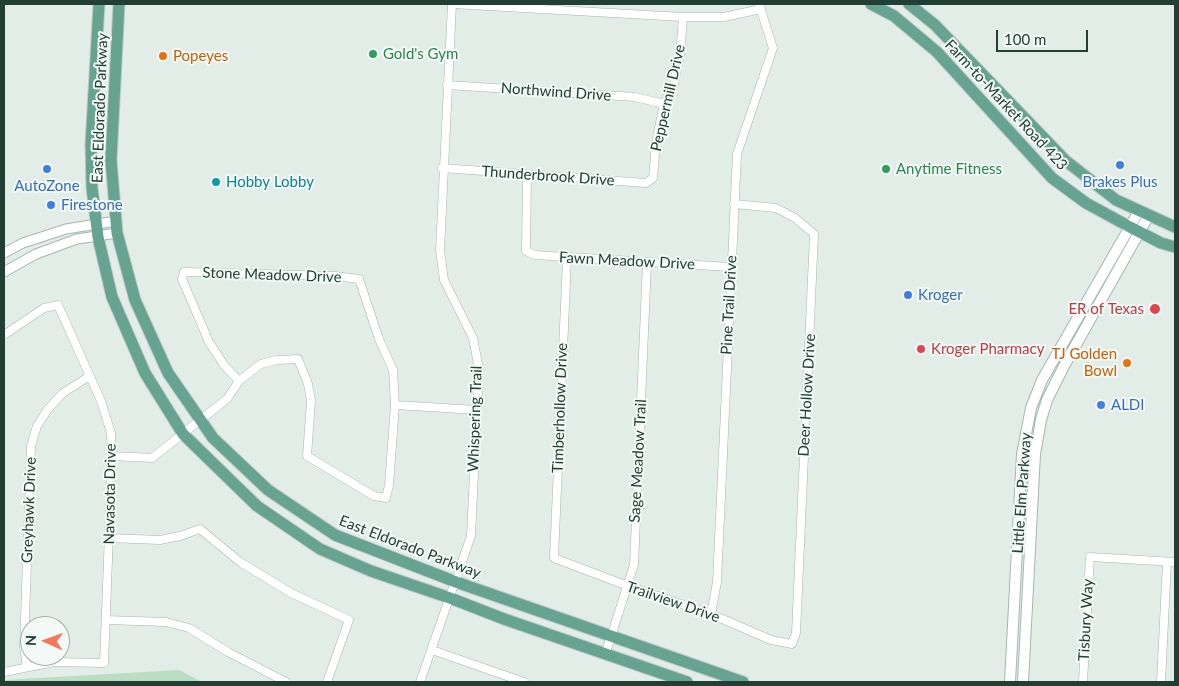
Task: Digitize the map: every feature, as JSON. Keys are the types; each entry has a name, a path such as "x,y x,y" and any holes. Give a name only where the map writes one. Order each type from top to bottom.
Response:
{"main road":[{"name":"East Eldorado Parkway","path":"99,4 91,144 95,224 112,297 119,314 145,373 183,434 257,506 320,549 371,571 605,655 687,682"},
{"name":"East Eldorado Parkway","path":"119,4 111,160 117,233 134,300 168,373 200,422 213,438 268,490 336,535 456,582 743,682"},
{"name":"Farm-to-Market Road 423","path":"871,4 894,16 952,68 1052,178 1086,203 1141,233 1175,247"},
{"name":"Farm-to-Market Road 423","path":"909,4 935,25 1066,161 1116,200 1175,227"},
{"path":"952,68 965,56"},
{"path":"95,78 115,80"},
{"name":"Little Elm Parkway","path":"1010,682 1026,427 1042,380 1130,227 1144,213"},
{"name":"Little Elm Parkway","path":"1023,682 1037,438 1047,400 1064,366 1141,233 1144,213"},
{"path":"1022,476 1034,476"}],"street":[{"path":"452,4 683,18 724,17 760,6"},
{"name":"Whispering Trail","path":"420,682 471,536 479,369 473,338 444,280 440,250 442,168 452,4"},
{"name":"Pine Trail Drive","path":"710,614 717,582 730,267 737,154 773,48 760,6"},
{"name":"Peppermill Drive","path":"653,178 656,142 664,104 674,84 680,55 683,18"},
{"name":"Northwind Drive","path":"447,85 635,97 664,104"},
{"name":"Thunderbrook Drive","path":"442,168 646,183 653,178"},
{"name":"Fawn Meadow Drive","path":"527,174 526,251 535,255 567,258 730,267"},
{"name":"Deer Hollow Drive","path":"734,204 776,208 796,218 814,234 796,633 792,644"},
{"path":"4,253 23,243 66,229 116,221"},
{"path":"4,272 54,247 77,240 117,233"},
{"name":"Timberhollow Drive","path":"554,558 567,258"},
{"name":"Sage Meadow Trail","path":"605,655 634,565 648,262"},
{"name":"Stone Meadow Drive","path":"239,381 224,365 209,342 182,279 184,272 335,276 359,279 378,339 393,370 394,405"},
{"name":"Navasota Drive","path":"4,335 44,308 58,305 88,377 101,401 111,434 112,456 104,663 54,662 27,667"},
{"path":"112,456 152,458 200,422 227,398 239,381 261,364 277,360 298,359 308,384 311,402 307,456 374,496 386,498 389,485 394,405 477,410"},
{"name":"Greyhawk Drive","path":"27,667 24,647 31,446 37,426 48,409 63,393 88,377"},
{"path":"109,538 160,540 200,529 240,562 291,593 349,620 326,682"},
{"name":"Tisbury Way","path":"1083,682 1090,557 1171,562"},
{"name":"Trailview Drive","path":"554,558 710,614 771,640 792,644"},
{"path":"1161,682 1171,562"},
{"path":"106,620 166,622 189,628 228,652 286,682"},
{"path":"432,650 524,682"},
{"path":"4,672 27,667"}],"green space":[{"path":"179,670 202,682 4,682 4,680"}],"place":[{"name":"Gold's Gym","path":"373,54"},
{"name":"Popeyes","path":"163,56"},
{"name":"Brakes Plus","path":"1120,165"},
{"name":"AutoZone","path":"47,169"},
{"name":"Anytime Fitness","path":"886,169"},
{"name":"Hobby Lobby","path":"216,182"},
{"name":"Firestone","path":"51,205"},
{"name":"Kroger","path":"908,295"},
{"name":"ER of Texas","path":"1155,309"},
{"name":"Kroger Pharmacy","path":"921,349"},
{"name":"TJ Golden Bowl","path":"1127,363"},
{"name":"ALDI","path":"1101,405"}]}
